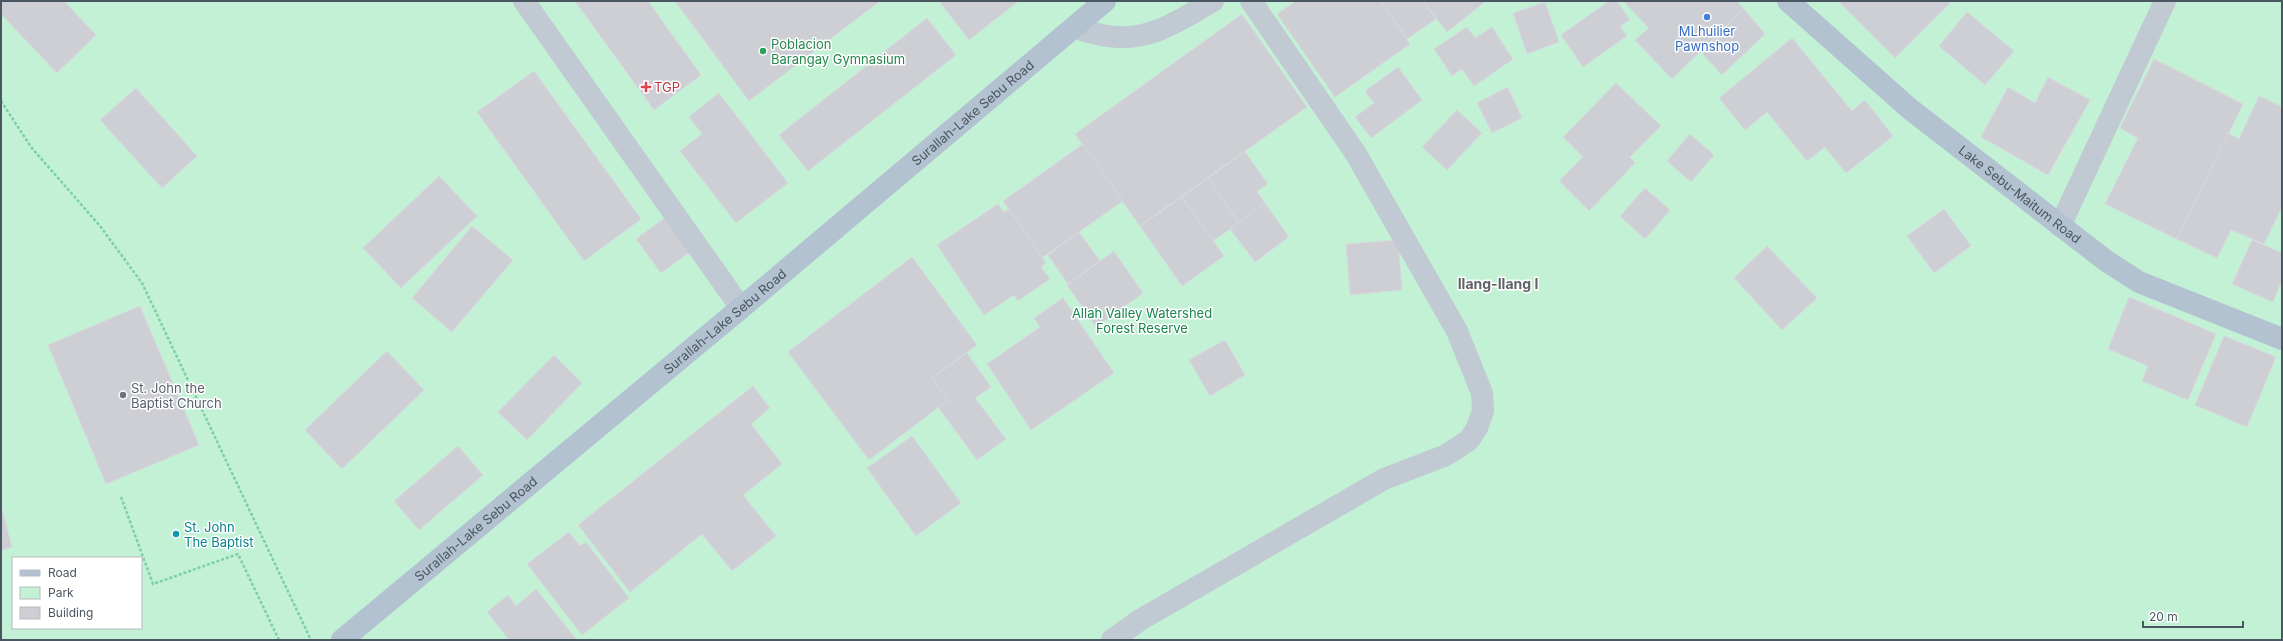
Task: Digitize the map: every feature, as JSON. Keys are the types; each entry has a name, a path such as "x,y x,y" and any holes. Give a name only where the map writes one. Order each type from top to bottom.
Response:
{"main road":[{"name":"Surallah-Lake Sebu Road","path":"347,639 1075,28 1105,1"},
{"name":"Lake Sebu-Maitum Road","path":"1788,1 1910,109 2105,260 2139,282 2282,339"}],"street":[{"path":"524,1 741,308"},
{"path":"1075,28 1108,36 1130,38 1145,35 1168,27 1213,1"},
{"path":"1112,640 1140,620 1384,479 1444,456 1456,449 1469,440 1477,428 1483,411 1482,393 1457,331 1356,154 1251,1"},
{"path":"2060,226 2165,1"}],"path":[{"path":"1,101 31,147 100,226 142,283 311,640"},
{"path":"121,497 153,584 238,554 279,640"}],"green space":[{"name":"Allah Valley Watershed Forest Reserve","path":"1,1 2282,1 2282,640 1,640"}],"building":[{"path":"1,1 64,1 96,35 57,73 1,14"},
{"path":"575,1 648,1 701,75 654,110"},
{"name":"Poblacion Barangay Gymnasium","path":"675,1 880,1 749,101"},
{"path":"939,1 1019,1 969,40"},
{"path":"1296,1 1381,1 1410,44 1335,97 1277,14"},
{"path":"1381,1 1423,1 1436,19 1407,39"},
{"path":"1423,1 1486,1 1447,32"},
{"path":"1609,1 1617,1 1630,20 1620,26 1627,36 1583,67 1561,35"},
{"path":"1623,1 1737,1 1744,9 1672,79 1635,40 1649,28"},
{"path":"1838,1 1948,1 1950,3 1895,58"},
{"path":"1545,2 1559,42 1527,54 1513,13"},
{"path":"1744,9 1765,34 1722,75 1701,52"},
{"path":"1967,12 2014,51 1985,85 1939,46"},
{"path":"1242,14 1307,107 1140,226 1075,134"},
{"path":"927,18 956,55 808,171 779,135"},
{"path":"1467,27 1475,38 1492,27 1513,59 1474,86 1462,69 1452,76 1434,49"},
{"path":"1792,38 1852,111 1865,100 1893,136 1846,173 1825,147 1807,161 1767,112 1745,130 1719,98"},
{"path":"2154,59 2243,104 2177,239 2105,204 2138,138 2120,128"},
{"path":"1398,67 1422,100 1371,138 1355,117 1374,103 1365,91"},
{"path":"534,71 641,219 584,261 477,112"},
{"path":"2048,77 2090,100 2048,175 1981,137 2008,87 2035,103"},
{"path":"1616,83 1661,126 1630,157 1635,163 1589,211 1559,181 1583,157 1563,137"},
{"path":"1508,87 1522,118 1492,133 1477,103"},
{"path":"136,88 197,156 162,188 100,120"},
{"path":"719,93 788,183 736,223 680,151 702,134 689,117"},
{"path":"2259,96 2282,107 2282,207 2264,244 2231,230 2217,258 2177,239 2228,133 2239,139"},
{"path":"1457,110 1482,133 1447,170 1422,147"},
{"path":"1690,134 1714,155 1691,182 1667,161"},
{"path":"1083,144 1123,201 1042,258 1003,201"},
{"path":"1245,152 1268,184 1257,191 1265,203 1239,223 1208,178"},
{"path":"439,176 477,216 401,288 363,248"},
{"path":"1208,178 1239,223 1213,241 1182,197"},
{"path":"1645,188 1670,210 1645,239 1620,216"},
{"path":"1182,197 1224,256 1182,286 1140,226"},
{"path":"1265,203 1289,237 1255,262 1230,229"},
{"path":"998,204 1004,212 1009,209 1046,263 1041,267 1050,279 1018,301 1014,295 984,315 937,245"},
{"path":"1944,209 1971,246 1934,273 1907,236"},
{"path":"666,217 690,252 661,273 636,239"},
{"path":"472,226 513,260 452,332 412,298"},
{"path":"1079,232 1100,261 1068,284 1048,255"},
{"path":"1398,240 1402,290 1350,295 1346,244"},
{"path":"2252,240 2282,253 2282,280 2273,302 2232,284"},
{"path":"1767,246 1817,298 1782,330 1734,278"},
{"path":"1114,251 1143,293 1096,327 1067,285"},
{"path":"912,257 977,345 932,378 948,400 869,460 788,352"},
{"path":"2129,297 2216,334 2188,400 2142,381 2148,366 2108,349"},
{"path":"1063,298 1114,373 1031,430 987,364 1040,327 1034,318"},
{"name":"St. John the Baptist Church","path":"140,306 199,445 106,484 48,345"},
{"path":"2224,336 2276,357 2247,427 2195,405"},
{"path":"1225,340 1245,375 1210,396 1189,360"},
{"path":"387,351 424,390 342,469 305,430"},
{"path":"967,353 991,387 975,398 1006,439 977,460 938,407 948,400 932,378"},
{"path":"554,355 582,383 527,440 498,412"},
{"path":"753,386 770,408 751,424 782,464 743,495 776,536 732,571 702,534 630,592 578,525"},
{"path":"912,436 961,503 916,536 867,468"},
{"path":"458,446 483,475 419,530 394,501"},
{"path":"1,505 12,547 1,550"},
{"path":"569,532 580,546 586,542 629,598 582,635 527,564"},
{"path":"536,589 577,640 509,640 487,612 508,595 516,606"}],"place":[{"name":"MLhuilier Pawnshop","path":"1707,17"},
{"name":"Poblacion Barangay Gymnasium","path":"763,51"},
{"name":"TGP","path":"646,87"},
{"name":"St. John the Baptist Church","path":"123,395"},
{"name":"St. John The Baptist","path":"176,534"}],"district":[{"name":"Ilang-Ilang I","path":"1498,284"}]}
